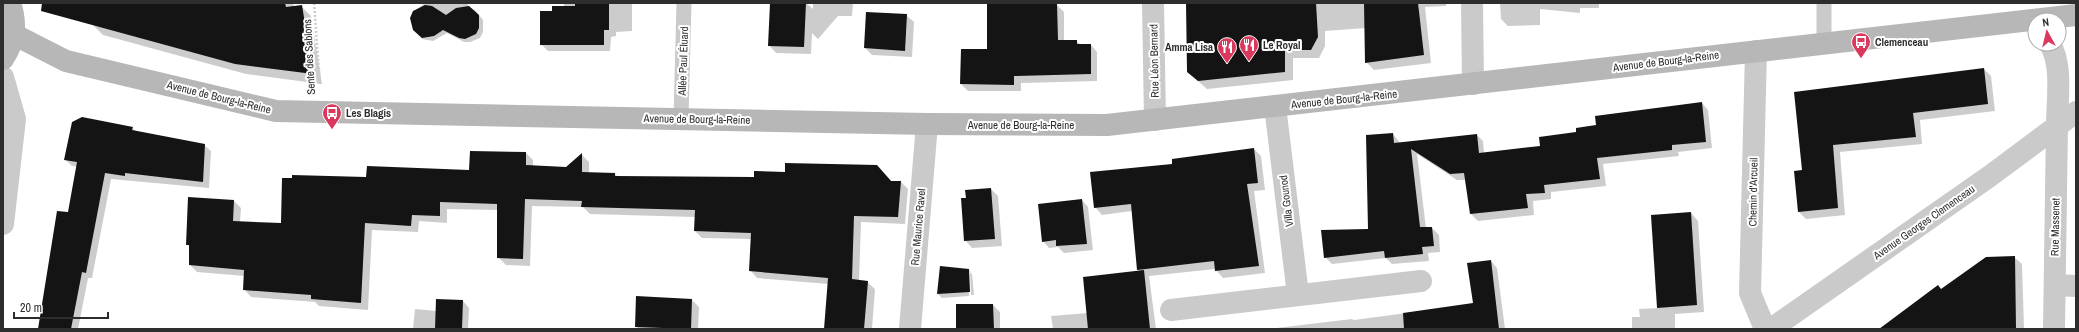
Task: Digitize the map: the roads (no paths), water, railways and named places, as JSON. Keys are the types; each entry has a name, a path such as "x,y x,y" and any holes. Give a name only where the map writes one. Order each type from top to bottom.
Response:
{"main road":[{"path":"3,59 10,48 14,35 14,14 10,3"},
{"name":"Avenue de Bourg-la-Reine","path":"14,35 66,61 276,111 927,124 1107,125 2027,21"}],"street":[{"name":"Rue Léon Bernard","path":"1153,3 1155,120"},
{"path":"1472,3 1474,84"},
{"name":"Chemin d'Arcueil","path":"1756,51 1750,293 1765,329"},
{"path":"2054,52 2057,65 2057,126"},
{"path":"3,77 14,119 3,224"},
{"name":"Villa Gounod","path":"1275,106 1298,295"},
{"name":"Avenue Georges Clemenceau","path":"1771,329 1990,176 2076,112"},
{"name":"Rue Maurice Ravel","path":"910,329 927,124"},
{"name":"Rue Massenet","path":"2054,329 2065,286 2057,126"},
{"path":"1171,310 1421,281"}],"lane":[{"name":"Allée Paul Éluard","path":"681,118 684,3"},
{"path":"1824,3 1824,44"}],"place":[{"name":"Clemenceau","path":"1861,59"},
{"name":"Le Royal","path":"1249,62"},
{"name":"Amma Lisa","path":"1227,64"},
{"name":"Les Blagis","path":"332,130"}]}
